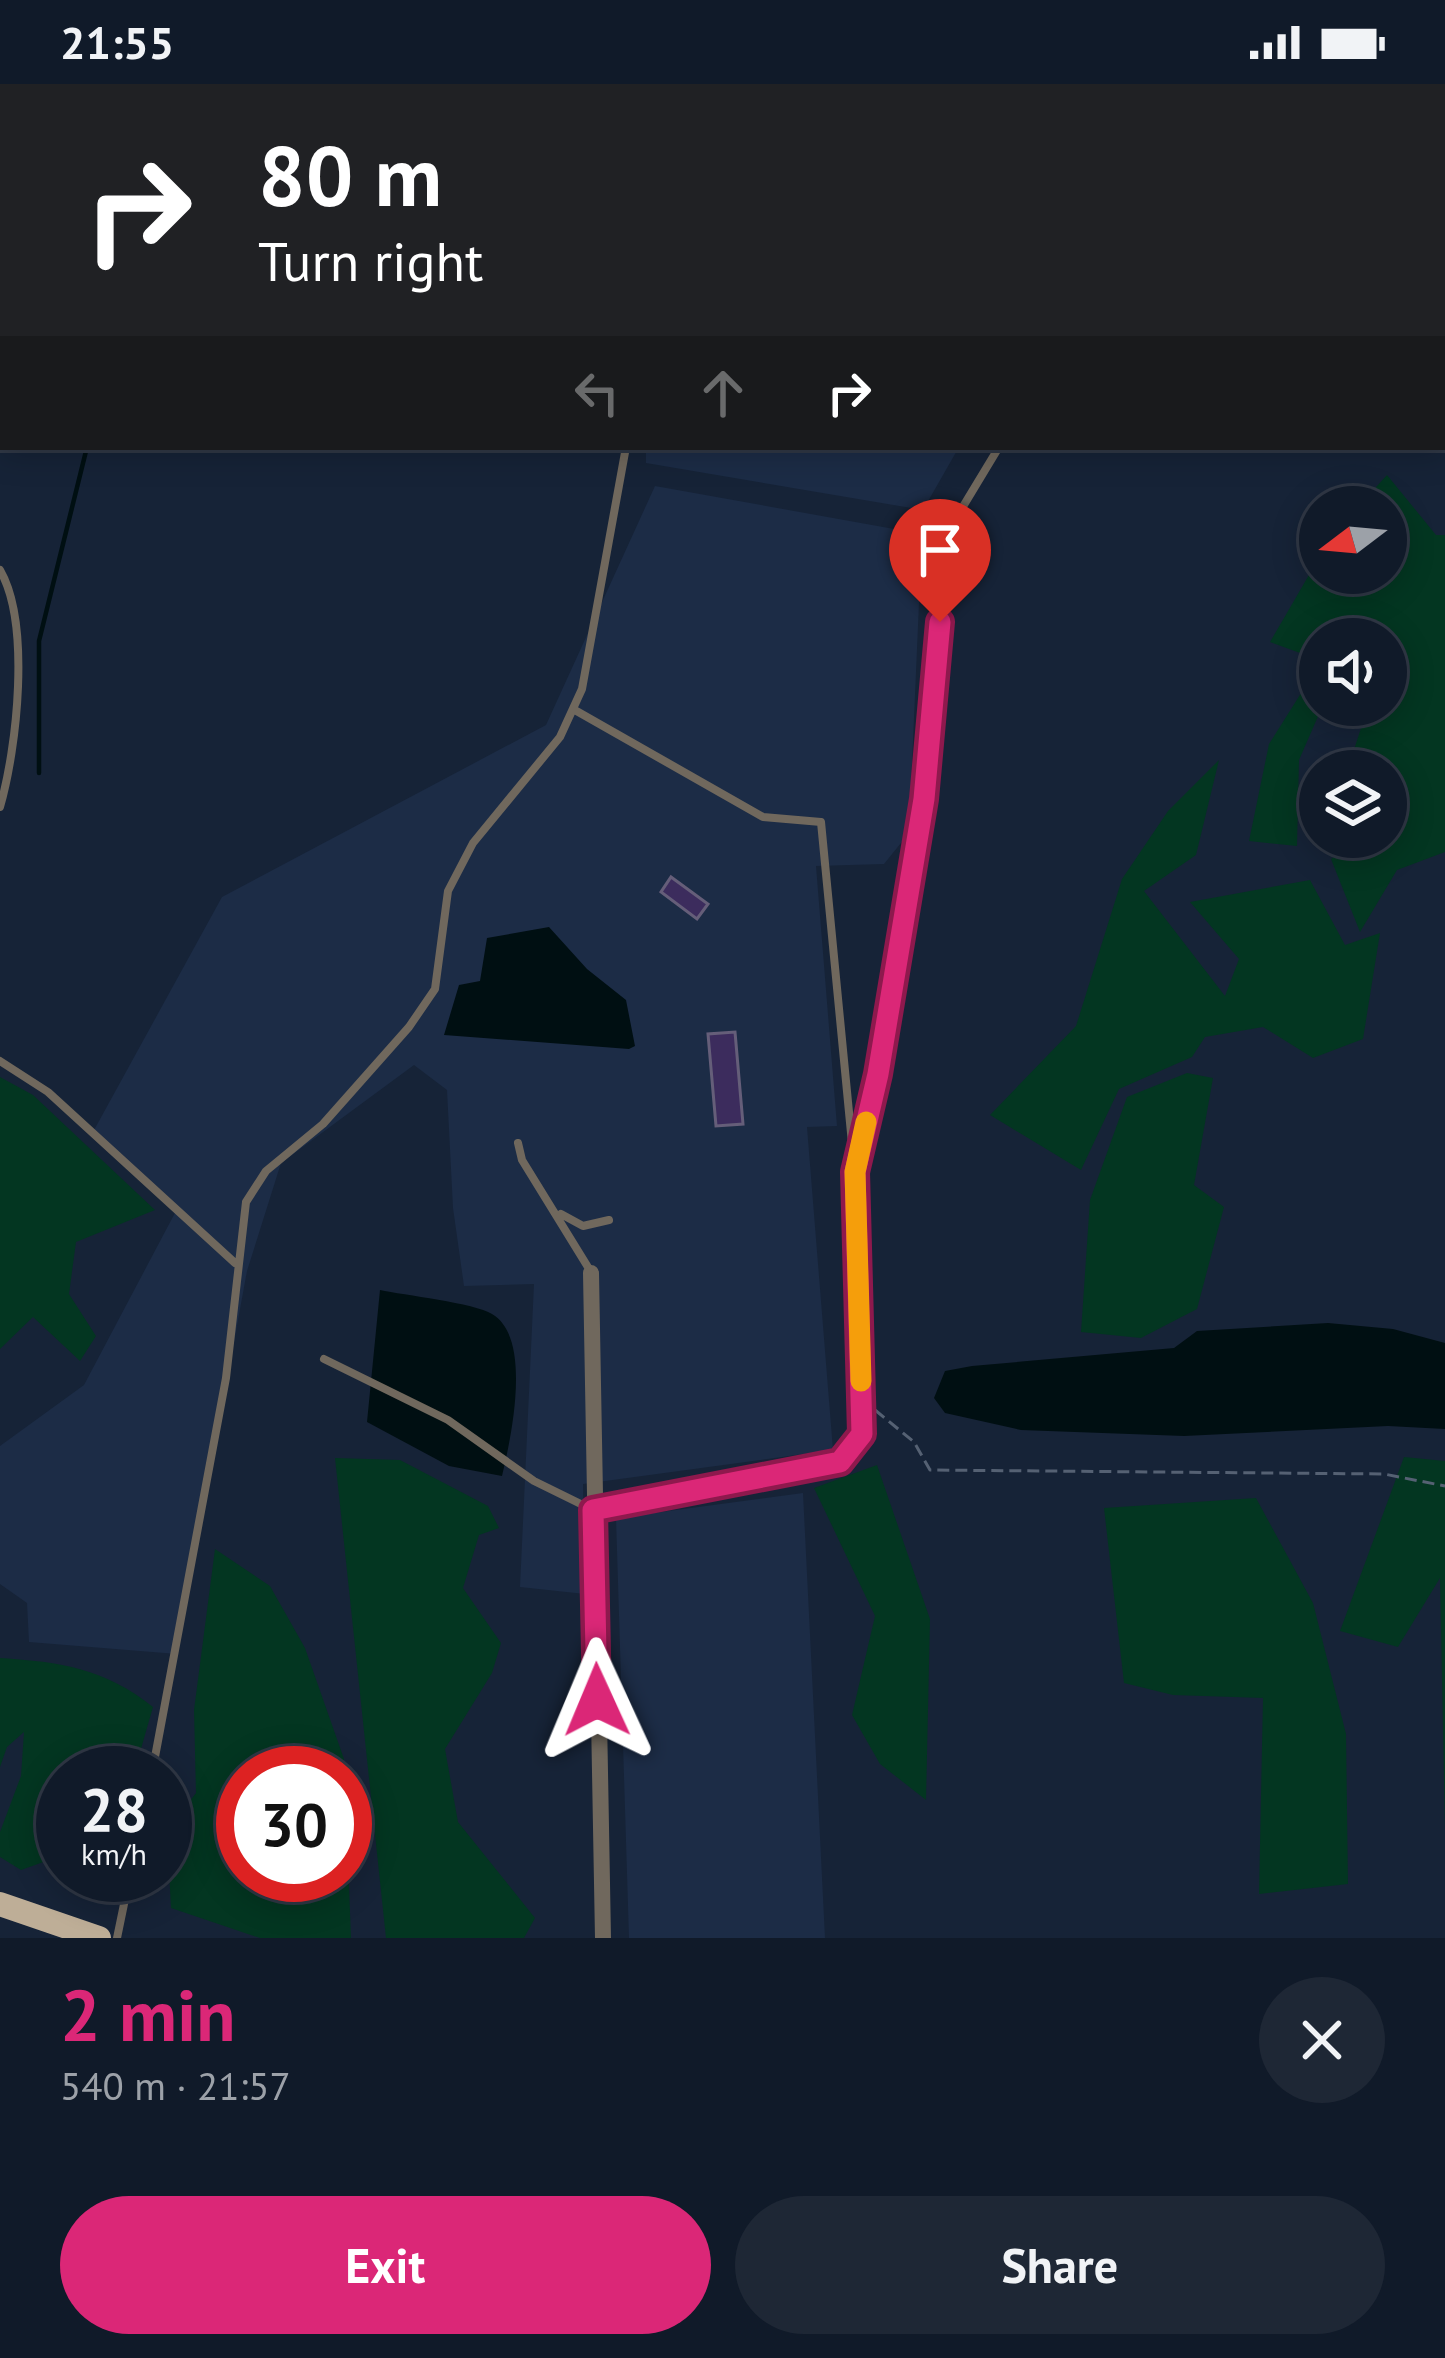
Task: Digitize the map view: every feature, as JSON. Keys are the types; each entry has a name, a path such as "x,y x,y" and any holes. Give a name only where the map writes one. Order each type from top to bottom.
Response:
{"main road":[{"path":"0,1904 100,1938"}],"street":[{"path":"591,1273 603,1938"}],"lane":[{"path":"157,1746 226,1378 246,1202 266,1171 323,1124 409,1027 435,988 448,891 473,843 560,737 582,689 625,450"},
{"path":"855,1172 878,1074 924,799 947,533 997,450"},
{"path":"0,570 13,593 20,634 8,782 0,807"},
{"path":"324,1360 448,1420 534,1481 593,1510 840,1462 862,1434 855,1172 821,822 763,817 573,709"},
{"path":"0,1061 48,1092 236,1264"},
{"path":"518,1143 522,1160 591,1273"},
{"path":"557,1212 573,1224 609,1220"},
{"path":"117,1938 124,1902"}],"path":[{"path":"860,1398 914,1442 930,1470 1384,1474 1445,1486"}],"shaded area":[{"path":"646,450 957,450 923,510 646,463"},
{"path":"655,486 922,534 909,833 884,864 816,866 837,1126 807,1127 833,1450 583,1484 585,1594 520,1587 534,1284 464,1286 453,1208 447,1090 414,1065 281,1163 247,1271 177,1654 29,1642 27,1603 0,1584 0,1446 84,1385 176,1211 93,1132 222,897 546,725"},
{"path":"549,927 587,969 626,1000 635,1046 444,1035 459,985 480,981 487,938"},
{"path":"380,1290 471,1306 492,1314 505,1326 516,1366 516,1390 502,1476 449,1466 367,1422"},
{"path":"1328,1323 1393,1329 1445,1343 1445,1429 1388,1426 1184,1436 1021,1430 945,1413 934,1398 945,1371 1174,1348 1197,1331"},
{"path":"803,1493 825,1938 629,1938 616,1518"}],"green space":[{"path":"1387,475 1396,486 1377,486"},
{"path":"1407,499 1436,535 1445,535 1445,852 1397,870 1360,932 1331,859 1407,858 1407,750 1354,750 1362,726 1407,726 1407,618 1299,618 1299,653 1270,642 1299,592 1407,594"},
{"path":"1299,696 1299,726 1314,726 1303,750 1299,750 1297,846 1249,841 1269,744"},
{"path":"1219,760 1196,855 1144,891 1225,996 1239,959 1190,902 1310,880 1345,945 1380,933 1363,1039 1313,1058 1263,1027 1205,1037 1192,1057 1119,1089 1081,1170 990,1115 1076,1026 1122,879 1168,811"},
{"path":"1187,1073 1213,1078 1194,1185 1224,1207 1197,1309 1141,1338 1081,1332 1090,1200 1127,1097"},
{"path":"0,1077 33,1095 155,1210 76,1242 69,1294 96,1336 80,1361 33,1317 0,1349"},
{"path":"1404,1457 1445,1461 1445,1829 1440,1578 1398,1647 1340,1631"},
{"path":"335,1458 400,1460 488,1506 499,1528 479,1535 463,1588 501,1643 492,1673 445,1749 458,1822 535,1918 524,1938 386,1938 372,1806 372,1746 366,1746"},
{"path":"877,1465 930,1619 926,1800 880,1764 852,1715 875,1616 814,1488"},
{"path":"1256,1498 1313,1603 1346,1734 1348,1884 1259,1894 1263,1698 1173,1695 1124,1683 1104,1508"},
{"path":"215,1549 270,1586 305,1648 339,1746 216,1746 216,1902 350,1902 351,1938 260,1938 171,1908 171,1902 192,1902 194,1710"},
{"path":"0,1658 81,1669 117,1683 153,1707 142,1746 36,1746 36,1865 21,1870 0,1857 0,1832 21,1776 24,1732 7,1747 0,1767"}],"building":[{"path":"671,877 708,904 697,919 661,892"},
{"path":"735,1032 743,1124 716,1126 708,1034"}],"waterway":[{"path":"39,773 39,641 86,450"}],"slow traffic":[{"path":"861,1381 855,1172 866,1122"}],"route":[{"path":"597,1700 593,1510 840,1462 862,1434 855,1172 878,1074 924,799 940,622"}]}
